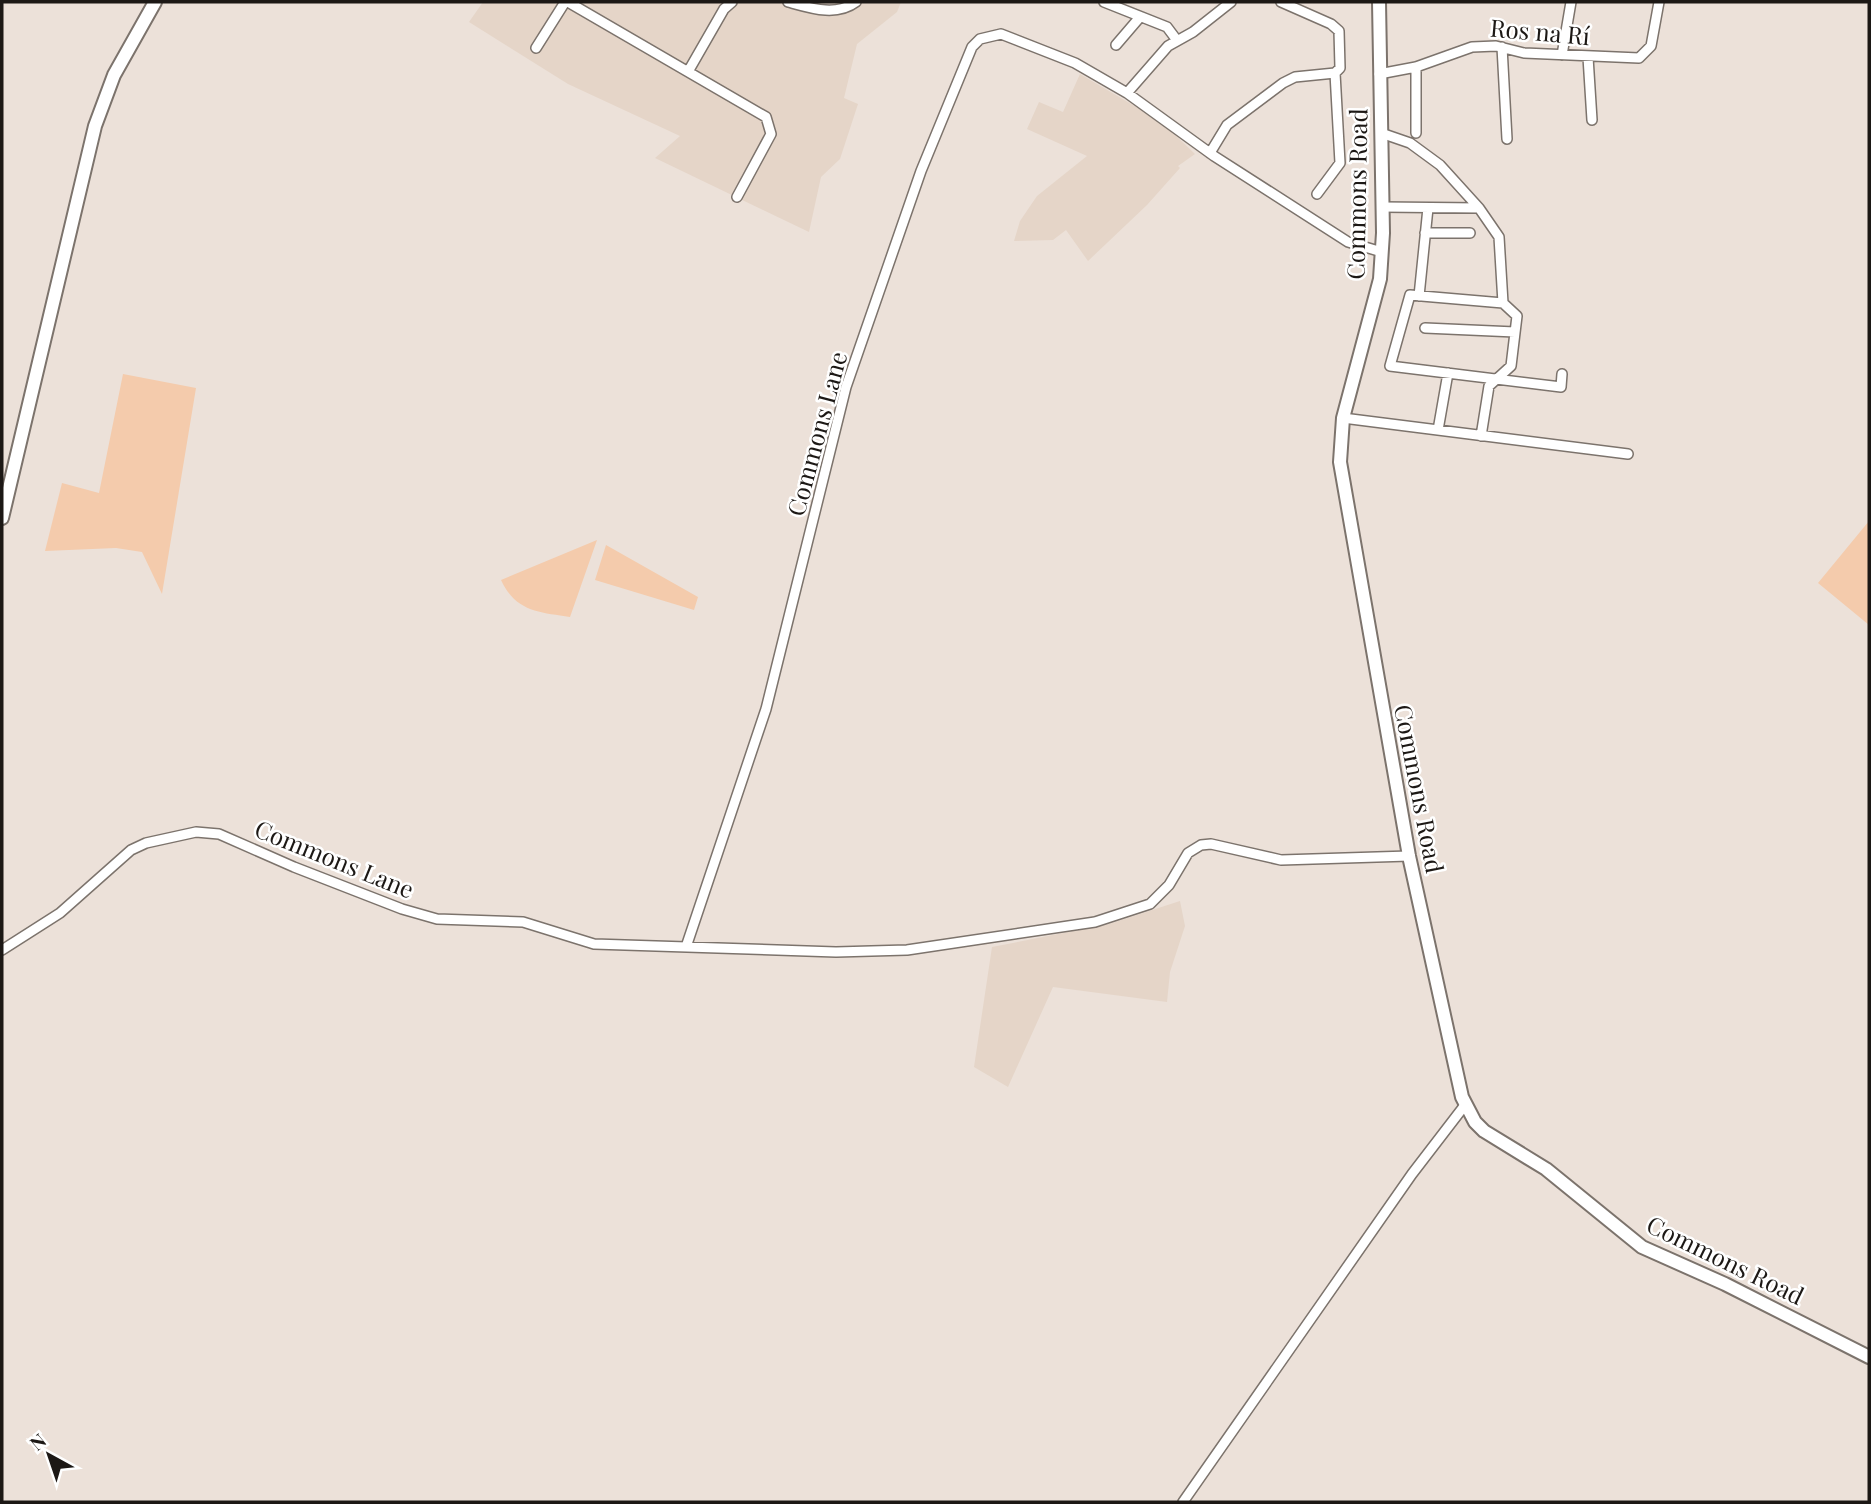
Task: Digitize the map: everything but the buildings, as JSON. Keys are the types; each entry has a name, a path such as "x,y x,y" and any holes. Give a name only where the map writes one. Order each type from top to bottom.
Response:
{"street":[{"path":"2,518 95,126 114,75 155,2"},
{"path":"536,48 566,2 756,109 766,117 771,135 737,197"},
{"path":"688,70 724,9 732,2"},
{"path":"788,2 827,10 845,8 856,2"},
{"path":"1104,2 1167,27 1176,39"},
{"path":"1126,93 1176,39 1193,32 1231,2"},
{"path":"1210,153 1227,125 1283,83 1294,77 1335,73 1340,68 1339,31 1331,24 1280,2"},
{"name":"Commons Road","path":"1379,2 1382,252 1373,313 1343,418 1340,462 1342,488 1409,856 1439,1001 1465,1105 1484,1130 1546,1169 1642,1247 1724,1284 1869,1357"},
{"path":"1562,55 1571,2"},
{"name":"Ros na Rí","path":"1380,74 1416,67 1472,47 1502,47 1524,53 1631,59 1646,53 1654,37 1659,2"},
{"path":"1116,45 1140,17"},
{"name":"Commons Lane","path":"687,944 766,709 846,387 921,171 972,47 980,39 1001,34 1075,63 1126,93 1210,153 1348,242 1382,252"},
{"path":"1502,47 1507,139"},
{"path":"1588,57 1592,120"},
{"path":"1416,67 1416,133"},
{"path":"1317,194 1340,163 1335,73"},
{"path":"1381,133 1410,143 1440,165 1479,208 1499,237 1503,303"},
{"path":"1382,207 1479,208"},
{"path":"1419,296 1428,208"},
{"path":"1425,233 1470,233"},
{"path":"1481,436 1489,386 1496,379 1511,366 1517,316 1503,303 1410,295 1390,366 1448,373 1496,379 1561,387 1562,374"},
{"path":"1425,328 1515,332"},
{"path":"1438,430 1448,373"},
{"path":"1343,418 1628,454"},
{"name":"Commons Lane","path":"2,950 60,913 131,850 146,843 209,832 402,909 437,919 523,922 594,944 687,944 777,951 887,952 1095,922 1150,904 1169,885 1188,853 1211,844 1281,860 1409,856"},
{"path":"1183,1502 1404,1185 1465,1105"}],"shaded area":[{"path":"483,2 901,2 897,12 857,44 844,98 858,104 840,159 821,177 809,232 655,158 680,136 568,84 469,22"},
{"path":"1080,74 1138,108 1173,133 1195,154 1178,166 1180,168 1147,205 1088,261 1066,230 1053,240 1014,241 1020,221 1037,196 1087,156 1027,129 1039,102 1063,112"},
{"path":"123,374 196,388 162,594 142,552 116,548 45,551 62,483 99,493"},
{"path":"1869,521 1869,625 1818,583"},
{"path":"597,540 570,617 530,609 514,599 501,580"},
{"path":"606,545 698,597 694,610 595,580"},
{"path":"1180,901 1185,926 1170,972 1167,1002 1053,987 1008,1087 974,1067 992,947 1109,924"}]}
